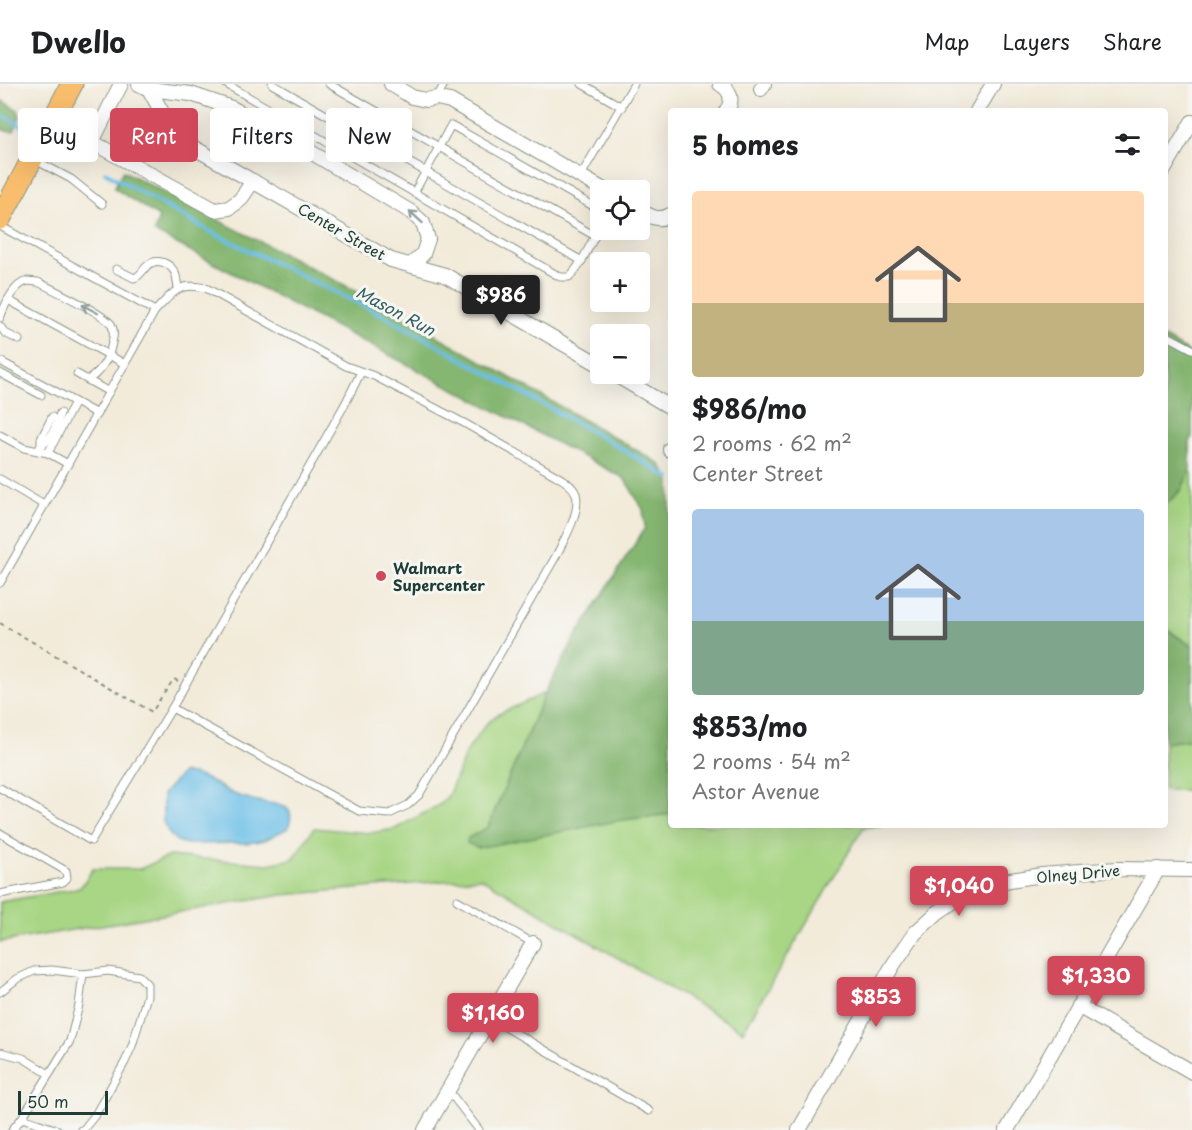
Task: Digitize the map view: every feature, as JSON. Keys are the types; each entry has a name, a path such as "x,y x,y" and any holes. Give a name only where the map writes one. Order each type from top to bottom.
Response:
{"main road":[{"path":"59,108 72,84"},
{"path":"0,219 30,162"}],"street":[{"path":"121,84 92,142 215,210 230,208 240,200 253,181"},
{"path":"391,84 412,97 450,101 590,182"},
{"path":"720,84 729,91 731,98 728,108"},
{"path":"979,108 993,84"},
{"path":"144,87 191,94 232,108 411,212 423,223 428,239 423,254 411,265"},
{"name":"Center Street","path":"144,87 173,132 191,146 392,260 445,275 590,359"},
{"path":"1168,163 1192,122"},
{"path":"650,216 664,219 668,216"},
{"path":"631,384 668,406"},
{"path":"1007,1130 1158,869"},
{"name":"Olney Drive","path":"799,1130 893,965 915,933 937,913 963,895 998,882 1042,875 1107,870 1192,870"},
{"path":"425,1130 533,943"},
{"path":"1078,1006 1192,1072"}],"lane":[{"path":"226,84 560,277 569,277 582,261 593,240"},
{"path":"272,84 582,261"},
{"path":"328,84 590,233"},
{"path":"437,98 444,84"},
{"path":"582,84 622,107"},
{"path":"580,177 634,84"},
{"path":"414,193 451,125 590,204"},
{"path":"38,162 71,179 102,204"},
{"path":"0,226 155,312"},
{"path":"116,269 134,278 139,276 148,264 159,261 167,263 175,273 178,287"},
{"path":"0,318 17,287 28,281 38,282 102,316 111,324 114,336 108,356 97,374 88,380"},
{"path":"0,583 155,312 178,287 192,285 206,288 346,366 375,376 464,423 566,481 576,493 576,509 571,528 556,556 419,795 408,805 389,814 359,811 172,708"},
{"path":"8,300 125,364"},
{"path":"0,326 5,333 19,340"},
{"path":"1168,336 1192,350"},
{"path":"1,367 96,414"},
{"path":"1,367 43,392"},
{"path":"0,788 91,841 172,708 345,404 360,372"},
{"path":"77,374 109,392"},
{"path":"48,453 75,402"},
{"path":"39,448 47,441 60,413"},
{"path":"39,448 52,417"},
{"path":"0,435 24,448 39,448 68,465"},
{"path":"0,479 44,505"},
{"path":"0,832 66,871 67,878 63,882 0,894"},
{"path":"457,900 533,943"},
{"path":"0,992 17,979 34,971 52,970 83,974 108,971 139,976 147,984 147,996 132,1047 95,1114 82,1130"},
{"path":"12,1130 22,1118 70,1041 79,1005 83,974"},
{"path":"490,1018 649,1111"},
{"path":"0,1052 23,1058 49,1074"},
{"path":"448,1090 478,1130"},
{"path":"22,1118 58,1130"}],"path":[{"path":"0,623 152,712 174,679 185,685"}],"green space":[{"path":"0,100 18,110 18,122 14,131 0,128"},
{"path":"123,171 387,307 659,463 668,476 668,814 622,820 478,848 467,843 468,838 488,827 545,693 575,638 645,528 643,509 624,478 154,232 159,217 114,188"},
{"path":"1168,340 1192,354 1190,471 1181,490 1168,502"},
{"path":"1190,471 1192,473 1192,646 1168,631 1168,502 1181,490"},
{"path":"1168,631 1192,646 1192,739 1168,742"},
{"path":"545,693 488,827 622,820 668,814 668,828 863,828 743,1031 481,878 282,895 0,942 0,902 80,888 93,869 140,869 169,856 268,864 293,859 314,828 370,833 395,829 439,805 448,796 467,751 485,725 499,714"},
{"path":"1192,739 1192,790 1168,790 1168,742"}],"water":[{"path":"182,773 203,778 239,796 285,807 290,814 288,828 265,840 248,843 187,844 177,841 170,835 163,822 163,794"}],"waterway":[{"name":"Mason Run","path":"0,114 18,124"},
{"name":"Mason Run","path":"105,172 211,232 387,317 614,444 668,477"}],"place":[{"name":"Walmart Supercenter","path":"381,576"}]}
